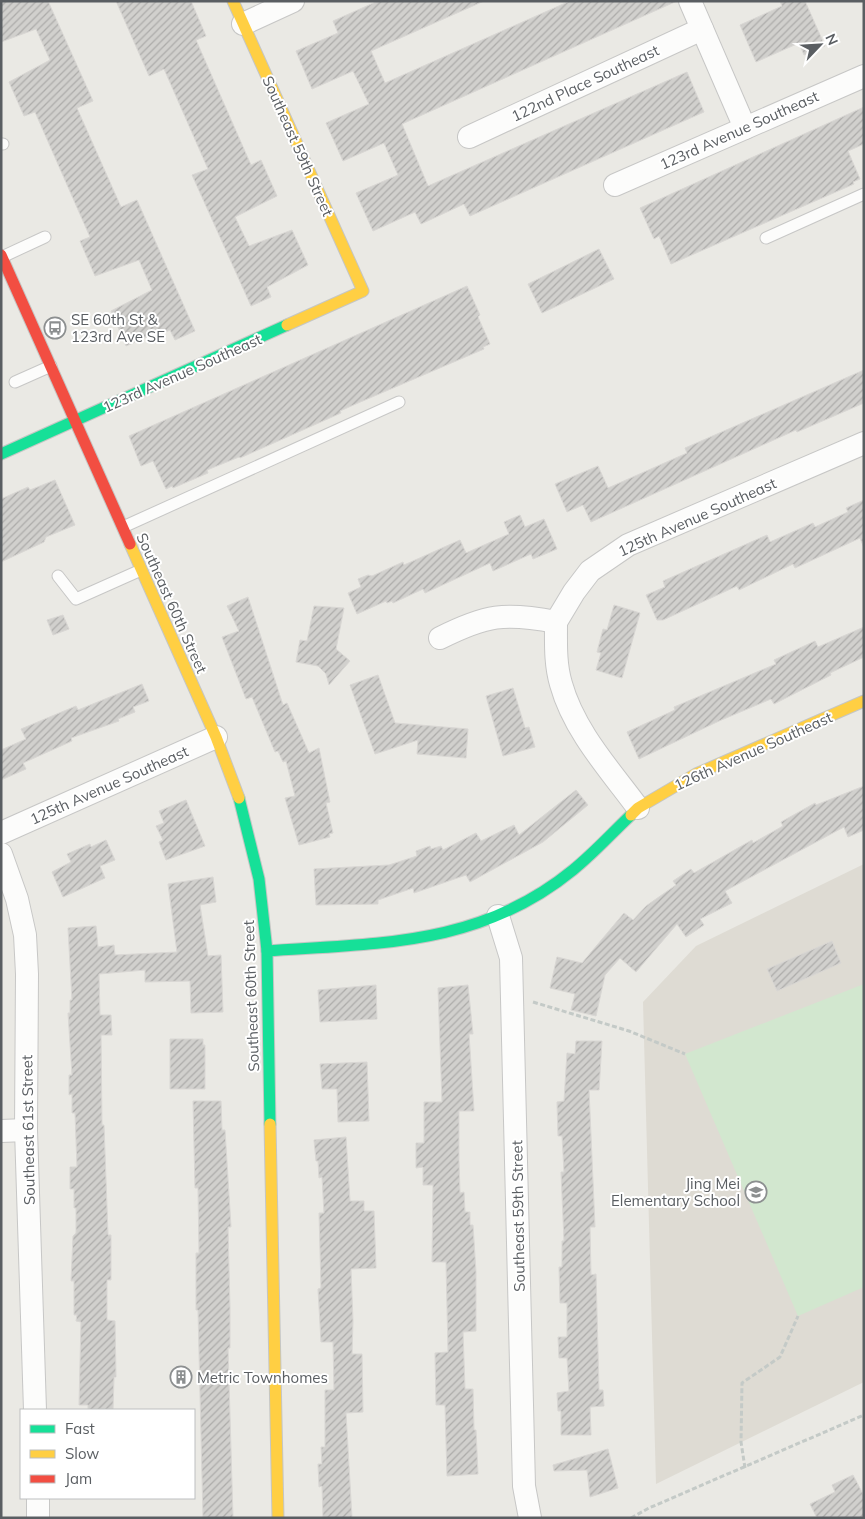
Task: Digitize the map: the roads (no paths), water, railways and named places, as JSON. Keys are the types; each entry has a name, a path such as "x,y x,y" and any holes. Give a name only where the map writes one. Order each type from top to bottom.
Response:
{"street":[{"name":"Southeast 59th Street","path":"233,1 363,291"},
{"path":"243,24 294,1"},
{"path":"690,1 745,128"},
{"name":"122nd Place Southeast","path":"469,136 702,29"},
{"name":"123rd Avenue Southeast","path":"615,185 864,76"},
{"name":"Southeast 60th Street","path":"2,256 216,737 239,798 259,879 267,951 278,1518"},
{"name":"123rd Avenue Southeast","path":"1,454 363,291"},
{"name":"125th Avenue Southeast","path":"556,622 574,592 590,572 628,545 864,443"},
{"path":"440,638 468,624 489,618 512,615 556,622 556,654 560,683 570,710 585,735 638,808"},
{"name":"126th Avenue Southeast","path":"267,951 410,942 456,931 498,916 535,896 573,870 638,808 696,774 864,701"},
{"name":"125th Avenue Southeast","path":"1,833 216,737"},
{"name":"Southeast 61st Street","path":"1,854 17,899 24,935 27,974 26,1130 35,1409"},
{"name":"Southeast 59th Street","path":"498,916 511,958 524,1486 530,1518"},
{"path":"1,1131 26,1130"},
{"path":"38,1499 38,1518"}],"lane":[{"path":"766,238 864,194"},
{"path":"2,256 45,237"},
{"path":"15,382 51,366"},
{"path":"122,527 399,402"},
{"path":"58,576 76,599 141,570"}],"place":[{"name":"SE 60th St & 123rd Ave SE","path":"55,328"},
{"name":"Jing Mei Elementary School","path":"756,1192"},
{"name":"Metric Townhomes","path":"181,1377"}]}
